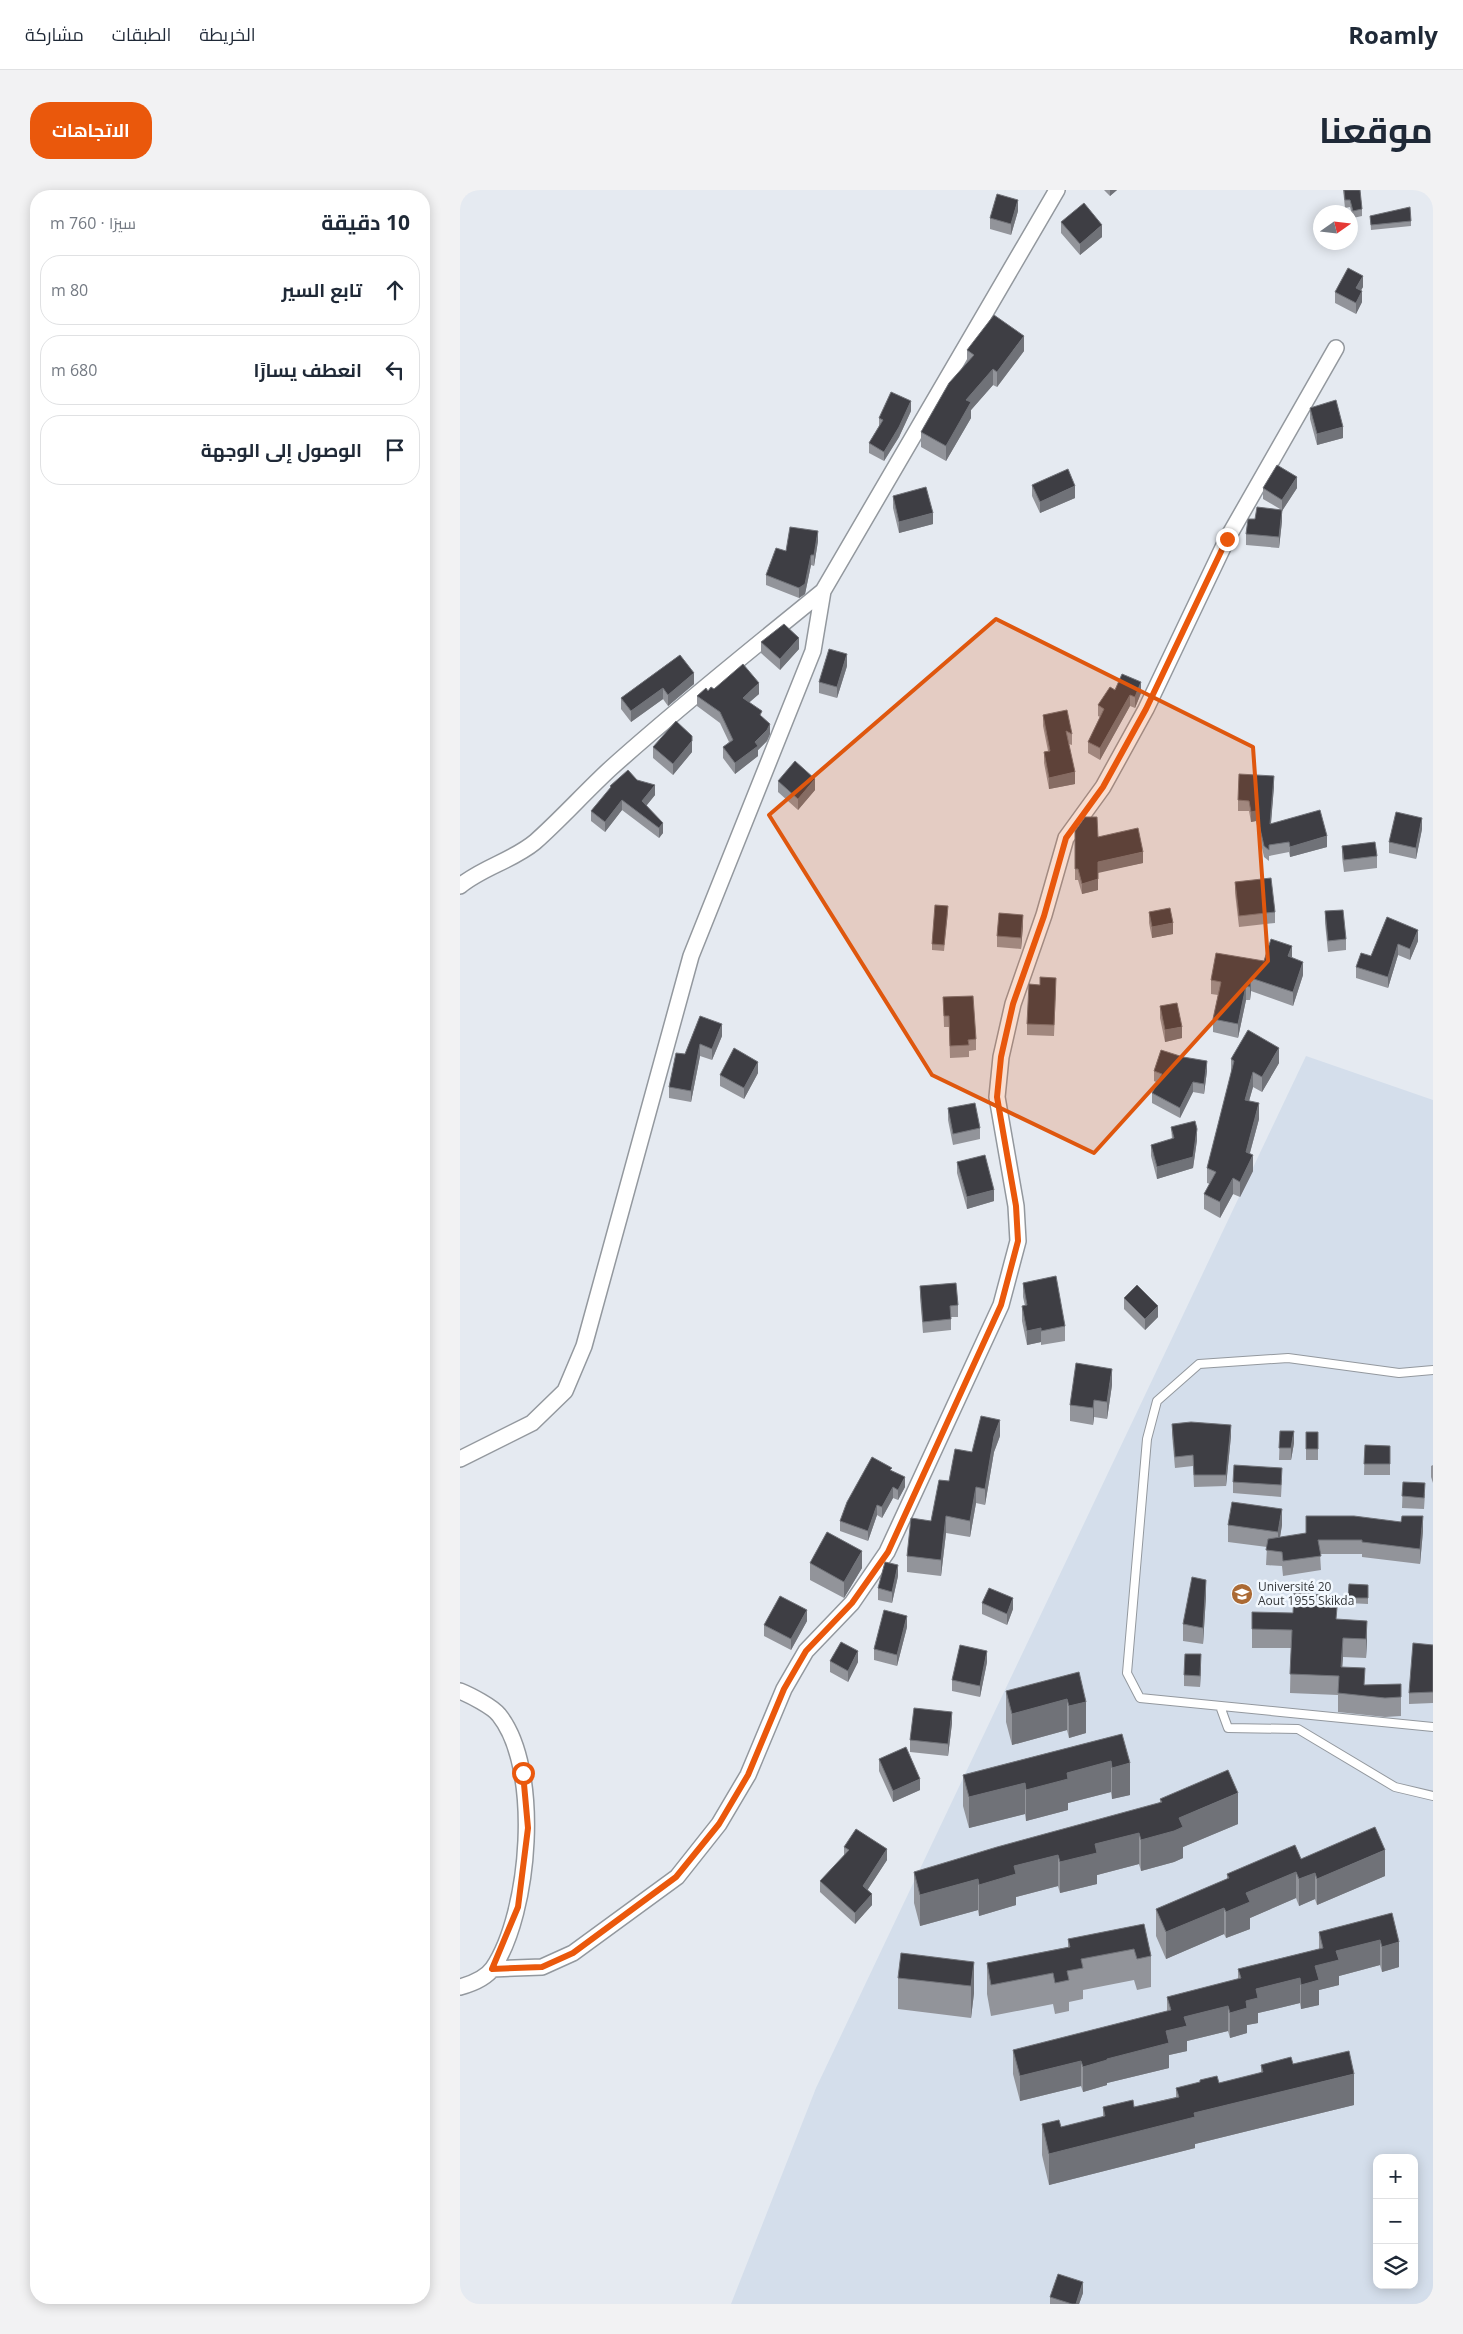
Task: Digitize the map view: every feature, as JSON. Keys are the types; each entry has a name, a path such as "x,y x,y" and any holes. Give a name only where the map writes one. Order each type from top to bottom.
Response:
{"street":[{"path":"460,886 471,877 516,855 534,842 610,770 680,708 823,591 1057,190"},
{"path":"492,1969 542,1967 573,1953 676,1877 719,1824 748,1775 784,1689 806,1651 852,1603 888,1552 1001,1305 1018,1241 1016,1206 997,1097 1001,1057 1013,1004 1044,916 1066,838 1103,787 1146,709 1227,539 1336,348"},
{"path":"460,1459 532,1423 565,1391 584,1346 691,956 813,650 823,591"},
{"path":"460,1691 498,1714 512,1739 523,1773 528,1828 518,1907 492,1969 471,1984 460,1987"}],"lane":[{"path":"1433,1370 1399,1374 1288,1358 1199,1364 1156,1401 1146,1439 1127,1673 1140,1698 1433,1728"},
{"path":"1220,1706 1228,1728 1298,1729 1395,1787 1433,1796"}],"highlighted area":[{"path":"996,619 1253,747 1268,961 1094,1153 932,1075 769,815"}],"shaded area":[{"name":"Université 20 Aout 1955 Skikda","path":"1306,1056 1433,1100 1433,2304 731,2304 816,2088"}],"building":[{"path":"1344,190 1360,190 1362,209 1358,210 1358,205 1351,205 1350,200 1345,200"},
{"path":"997,194 1018,200 1011,224 990,218"},
{"path":"1084,203 1102,225 1080,244 1061,222"},
{"path":"1410,207 1411,221 1371,225 1370,216"},
{"path":"1348,268 1363,276 1356,288 1362,291 1356,303 1335,292"},
{"path":"994,315 1024,336 997,372 993,369 966,400 971,402 946,446 921,432 949,383 974,355 967,350"},
{"path":"891,392 911,401 899,427 884,452 869,443 883,420 879,418"},
{"path":"1336,400 1343,427 1317,434 1310,408"},
{"path":"1277,465 1297,477 1282,500 1263,488"},
{"path":"1068,469 1075,486 1040,502 1032,485"},
{"path":"926,487 933,513 899,522 893,496"},
{"path":"1257,507 1282,510 1279,537 1246,534 1248,519 1255,519"},
{"path":"790,527 818,531 814,555 811,555 805,584 799,588 766,575 776,548 786,551"},
{"path":"784,624 799,638 780,659 761,642"},
{"path":"829,649 847,654 837,687 819,682"},
{"path":"680,655 694,673 668,695 663,688 631,711 621,698"},
{"path":"743,664 759,683 743,698 762,711 760,715 770,724 767,730 755,742 758,746 735,763 723,747 733,740 720,712 697,696 706,688 708,691 711,687 714,689"},
{"path":"1122,674 1141,682 1135,697 1130,695 1100,748 1088,742 1104,709 1098,705 1110,687 1115,690"},
{"path":"1067,710 1072,734 1066,731 1075,772 1049,778 1044,752 1050,751 1043,715"},
{"path":"676,721 692,736 692,741 673,764 653,747"},
{"path":"795,761 815,779 798,799 778,781"},
{"path":"628,770 637,780 655,785 642,801 663,823 659,828 622,800 605,822 591,811 610,786"},
{"path":"1239,774 1274,776 1270,824 1320,810 1327,836 1290,847 1289,842 1269,845 1269,850 1264,846 1256,811 1251,812 1249,801 1238,800"},
{"path":"1396,812 1422,818 1416,848 1389,842"},
{"path":"1085,817 1097,817 1098,837 1138,828 1143,852 1098,862 1098,879 1082,884 1078,869 1075,869 1075,831"},
{"path":"1375,842 1377,856 1344,860 1342,846"},
{"path":"1271,878 1275,912 1239,916 1235,882"},
{"path":"935,905 948,906 944,945 932,944"},
{"path":"1170,908 1173,923 1152,927 1149,912"},
{"path":"1343,910 1346,939 1328,941 1325,911"},
{"path":"999,913 1023,915 1021,938 997,936"},
{"path":"1387,917 1418,930 1410,949 1398,944 1388,977 1356,967 1361,953 1371,956"},
{"path":"1271,939 1292,946 1288,956 1303,962 1293,992 1251,978 1250,987 1246,986 1238,1024 1213,1019 1221,982 1211,980 1216,953 1264,961"},
{"path":"1040,977 1056,978 1054,1025 1027,1024 1029,984 1040,985"},
{"path":"973,996 976,1039 968,1040 969,1045 950,1046 949,1016 944,1016 943,997"},
{"path":"1177,1003 1182,1027 1165,1030 1160,1006"},
{"path":"700,1016 722,1024 712,1049 700,1044 691,1091 669,1087 676,1053 685,1054"},
{"path":"1248,1030 1279,1048 1262,1077 1253,1072 1245,1100 1259,1103 1246,1152 1253,1155 1240,1182 1233,1178 1220,1202 1204,1194 1216,1172 1207,1168 1234,1061 1231,1059"},
{"path":"734,1048 758,1062 744,1088 720,1075"},
{"path":"1161,1050 1183,1057 1207,1061 1204,1084 1193,1082 1180,1108 1152,1093 1162,1074 1154,1071"},
{"path":"975,1103 980,1128 953,1134 948,1108"},
{"path":"1195,1121 1197,1129 1193,1157 1157,1167 1151,1145 1174,1138 1171,1127"},
{"path":"985,1155 994,1190 967,1197 957,1162"},
{"path":"1056,1276 1065,1326 1041,1331 1041,1328 1027,1331 1022,1306 1027,1305 1023,1283"},
{"path":"956,1283 958,1305 950,1306 951,1319 923,1322 920,1286"},
{"path":"1137,1285 1158,1306 1145,1319 1124,1298"},
{"path":"1076,1363 1112,1369 1107,1402 1094,1400 1093,1408 1070,1405"},
{"path":"981,1416 1000,1420 994,1436 985,1489 976,1487 970,1521 946,1516 941,1560 907,1556 911,1518 931,1521 939,1480 949,1481 955,1449 972,1452"},
{"path":"1191,1422 1231,1425 1226,1475 1194,1475 1193,1455 1175,1457 1172,1424"},
{"path":"1280,1431 1294,1431 1291,1448 1279,1448"},
{"path":"1306,1432 1318,1432 1318,1449 1306,1449"},
{"path":"1365,1445 1390,1446 1390,1464 1364,1464"},
{"path":"872,1457 892,1468 890,1470 905,1477 898,1490 893,1487 882,1507 877,1505 868,1531 840,1521 847,1502"},
{"path":"1234,1465 1282,1468 1281,1485 1233,1482"},
{"path":"1403,1482 1425,1483 1424,1498 1402,1496"},
{"path":"1232,1502 1282,1509 1278,1532 1228,1525"},
{"path":"1306,1516 1354,1516 1401,1522 1402,1516 1423,1516 1420,1549 1362,1542 1362,1540 1318,1540 1321,1556 1283,1561 1282,1552 1266,1550 1268,1539 1306,1533"},
{"path":"827,1532 862,1551 844,1582 810,1563"},
{"path":"885,1562 898,1565 892,1592 878,1588"},
{"path":"1192,1577 1206,1580 1203,1628 1183,1624"},
{"path":"1349,1584 1368,1585 1368,1598 1348,1598"},
{"path":"989,1588 1013,1598 1007,1614 982,1603"},
{"path":"1294,1593 1338,1596 1336,1619 1367,1621 1366,1639 1343,1638 1341,1667 1365,1668 1364,1685 1401,1684 1401,1697 1385,1698 1338,1693 1339,1676 1290,1674 1292,1630 1252,1629 1252,1612 1293,1613"},
{"path":"780,1596 807,1610 791,1639 764,1625"},
{"path":"884,1610 907,1616 897,1655 874,1649"},
{"path":"841,1642 858,1651 848,1671 830,1661"},
{"path":"1413,1643 1433,1645 1433,1692 1409,1693"},
{"path":"960,1645 987,1651 980,1686 952,1680"},
{"path":"1185,1654 1201,1654 1200,1676 1184,1675"},
{"path":"1079,1672 1086,1702 1069,1706 1067,1699 1012,1714 1006,1691"},
{"path":"914,1708 952,1712 948,1744 910,1740"},
{"path":"1122,1734 1130,1763 1112,1768 1111,1761 1067,1773 1068,1779 1026,1790 1025,1783 969,1797 963,1775"},
{"path":"906,1747 920,1779 893,1791 879,1759"},
{"path":"1228,1770 1238,1793 1179,1818 1183,1827 1174,1831 1141,1840 1139,1833 1095,1844 1097,1853 1060,1862 1058,1855 1014,1866 1016,1874 979,1885 978,1879 920,1895 914,1872 997,1847 1162,1802 1160,1799"},
{"path":"1375,1827 1385,1850 1317,1879 1315,1873 1299,1879 1296,1872 1246,1893 1250,1902 1226,1912 1224,1908 1166,1932 1156,1909 1229,1878 1227,1874 1295,1845 1301,1859"},
{"path":"856,1829 887,1849 863,1886 872,1894 855,1913 820,1881 849,1850 844,1847"},
{"path":"1392,1913 1399,1942 1382,1947 1380,1940 1336,1951 1339,1960 1315,1966 1319,1980 1301,1985 1300,1978 1256,1989 1258,1998 1246,2001 1247,2008 1230,2013 1228,2006 1184,2017 1187,2026 1166,2031 1169,2043 1083,2067 1081,2061 1020,2076 1013,2050 1171,2010 1167,1997 1241,1978 1238,1969 1323,1948 1319,1932"},
{"path":"1144,1924 1151,1956 1137,1959 1134,1949 1081,1959 1083,1968 1067,1971 1069,1980 1055,1983 1053,1973 991,1985 987,1963 1070,1947 1068,1939"},
{"path":"901,1953 974,1962 971,1986 898,1978"},
{"path":"1349,2051 1354,2074 1194,2113 1195,2117 1049,2154 1042,2124 1059,2120 1061,2127 1105,2116 1103,2107 1133,2100 1134,2107 1179,2097 1176,2088 1217,2076 1219,2083 1263,2072 1261,2065 1291,2057 1293,2064"},
{"path":"1058,2274 1083,2282 1076,2304 1050,2297"}],"place":[{"name":"Université 20 Aout 1955 Skikda","path":"1242,1594"}],"route":[{"path":"523,1773 528,1828 518,1907 492,1969 542,1967 573,1953 619,1922 676,1877 719,1824 748,1775 784,1689 806,1651 821,1633 852,1603 888,1552 906,1509 960,1397 1001,1305 1018,1241 1016,1206 997,1097 1001,1057 1013,1004 1044,916 1066,838 1103,787 1146,709 1227,539"}]}
